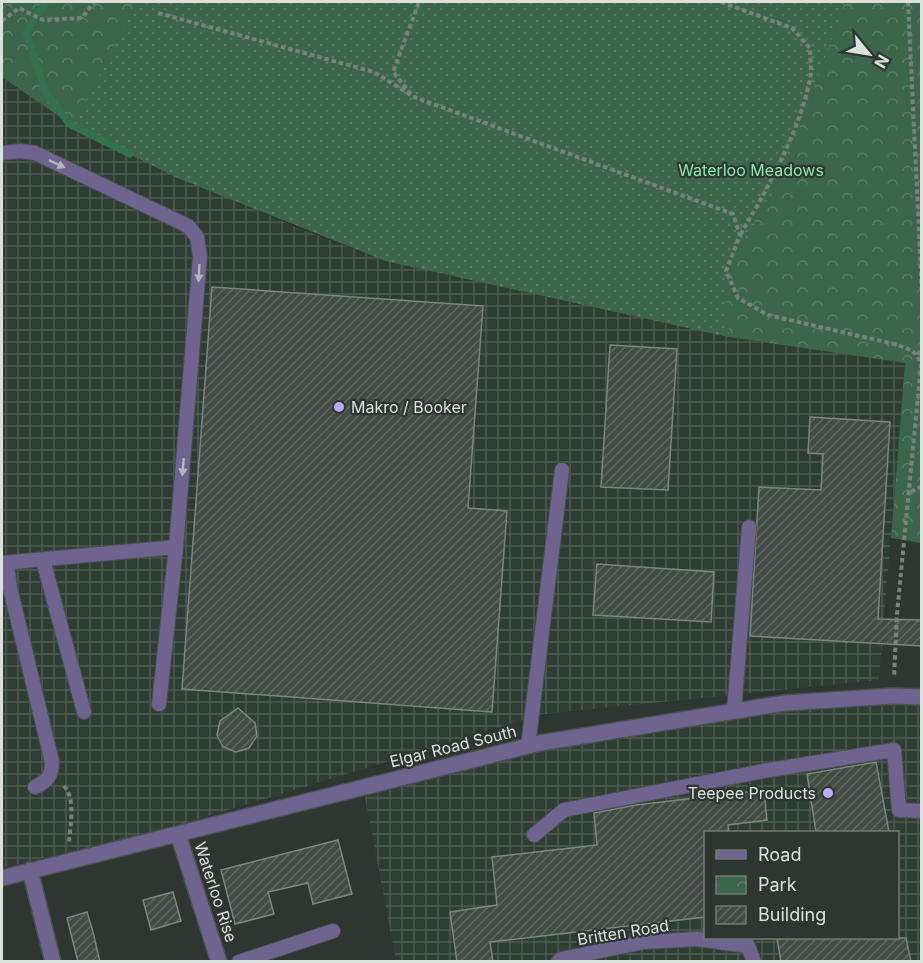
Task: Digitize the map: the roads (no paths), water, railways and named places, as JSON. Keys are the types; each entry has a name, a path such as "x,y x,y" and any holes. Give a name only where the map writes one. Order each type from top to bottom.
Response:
{"street":[{"name":"Elgar Road South","path":"2,878 528,746 785,703 893,696 921,697"},
{"name":"Waterloo Rise","path":"178,834 219,962"},
{"path":"30,870 53,962"}],"lane":[{"path":"2,153 20,151 35,153 188,226 197,237 200,257 198,282 176,547 159,704"},
{"path":"528,746 562,470"},
{"path":"734,711 749,527"},
{"path":"35,787 47,781 52,771 52,762 4,563 176,547"},
{"path":"44,560 84,712"},
{"path":"534,835 564,810 764,771 894,750 899,810 921,811"},
{"path":"239,962 333,931"},
{"name":"Britten Road","path":"558,962 561,958 644,942 697,939 748,946 754,962"}],"waterway":[{"path":"46,2 26,32 45,91 69,124 130,154"}],"place":[{"name":"Makro / Booker","path":"339,407"},
{"name":"Teepee Products","path":"828,793"}],"park label":[{"name":"Waterloo Meadows","path":"751,170"}]}
